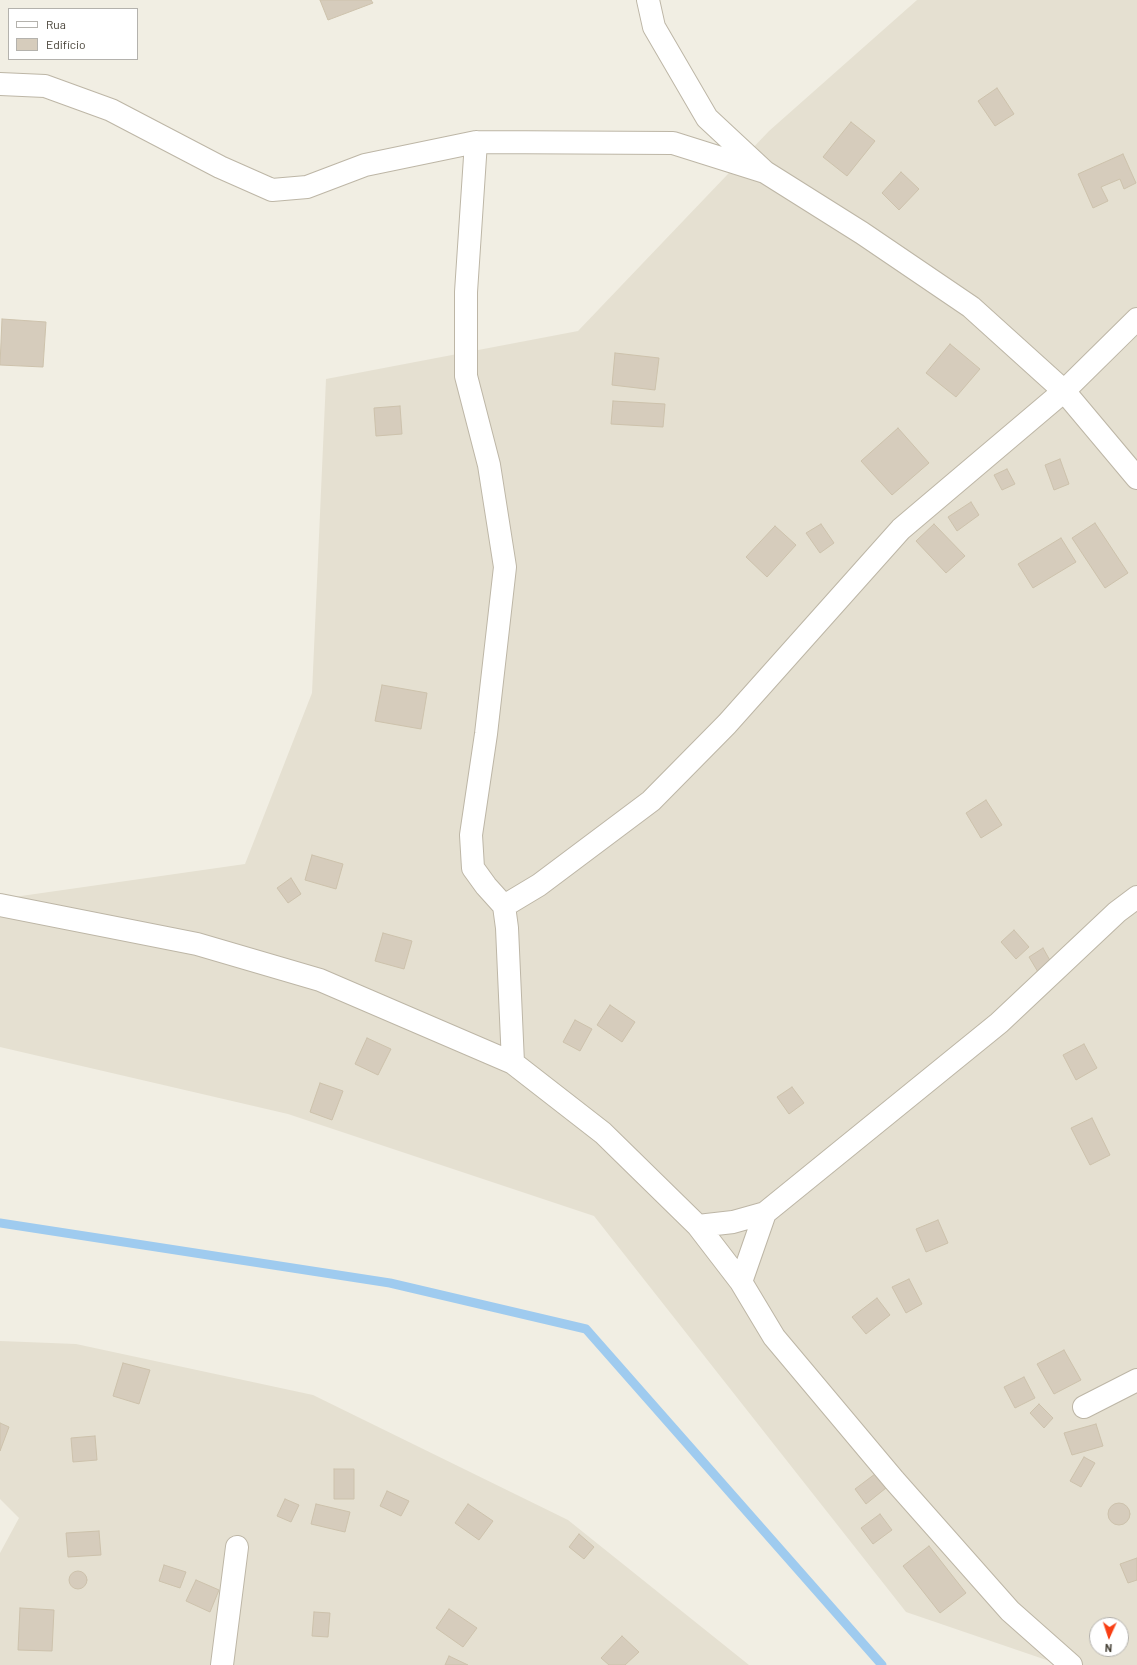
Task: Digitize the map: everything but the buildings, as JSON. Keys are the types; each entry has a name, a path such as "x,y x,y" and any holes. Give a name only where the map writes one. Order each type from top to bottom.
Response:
{"street":[{"path":"648,0 654,27 707,118 765,172 862,233 971,307 1064,391 1137,478"},
{"path":"0,84 45,86 111,110 220,167 272,190 307,187 365,165 476,142 673,143 765,172"},
{"path":"476,142 466,292 466,376 488,465 505,567 486,734 471,835 473,868 486,886 504,906 507,928 512,1063"},
{"path":"504,906 539,885 651,801 726,724 900,529 1064,391 1137,320"},
{"path":"698,1226 733,1222 765,1213 999,1023 1117,912 1137,897"},
{"path":"0,905 197,944 320,980 512,1063 603,1133 698,1226 741,1282 774,1337 894,1480 1010,1611 1071,1665"},
{"path":"741,1282 765,1213"},
{"path":"1084,1407 1137,1380"},
{"path":"222,1665 237,1547"}],"shaded area":[{"path":"917,0 1137,0 1137,1665 1061,1665 906,1612 594,1216 288,1114 0,1047 0,899 245,864 312,693 326,379 578,331 769,131"},
{"path":"0,1341 76,1344 313,1395 568,1520 749,1665 0,1665 0,1553 19,1518 0,1499"}],"waterway":[{"path":"0,1223 390,1283 586,1329 882,1665"}]}
